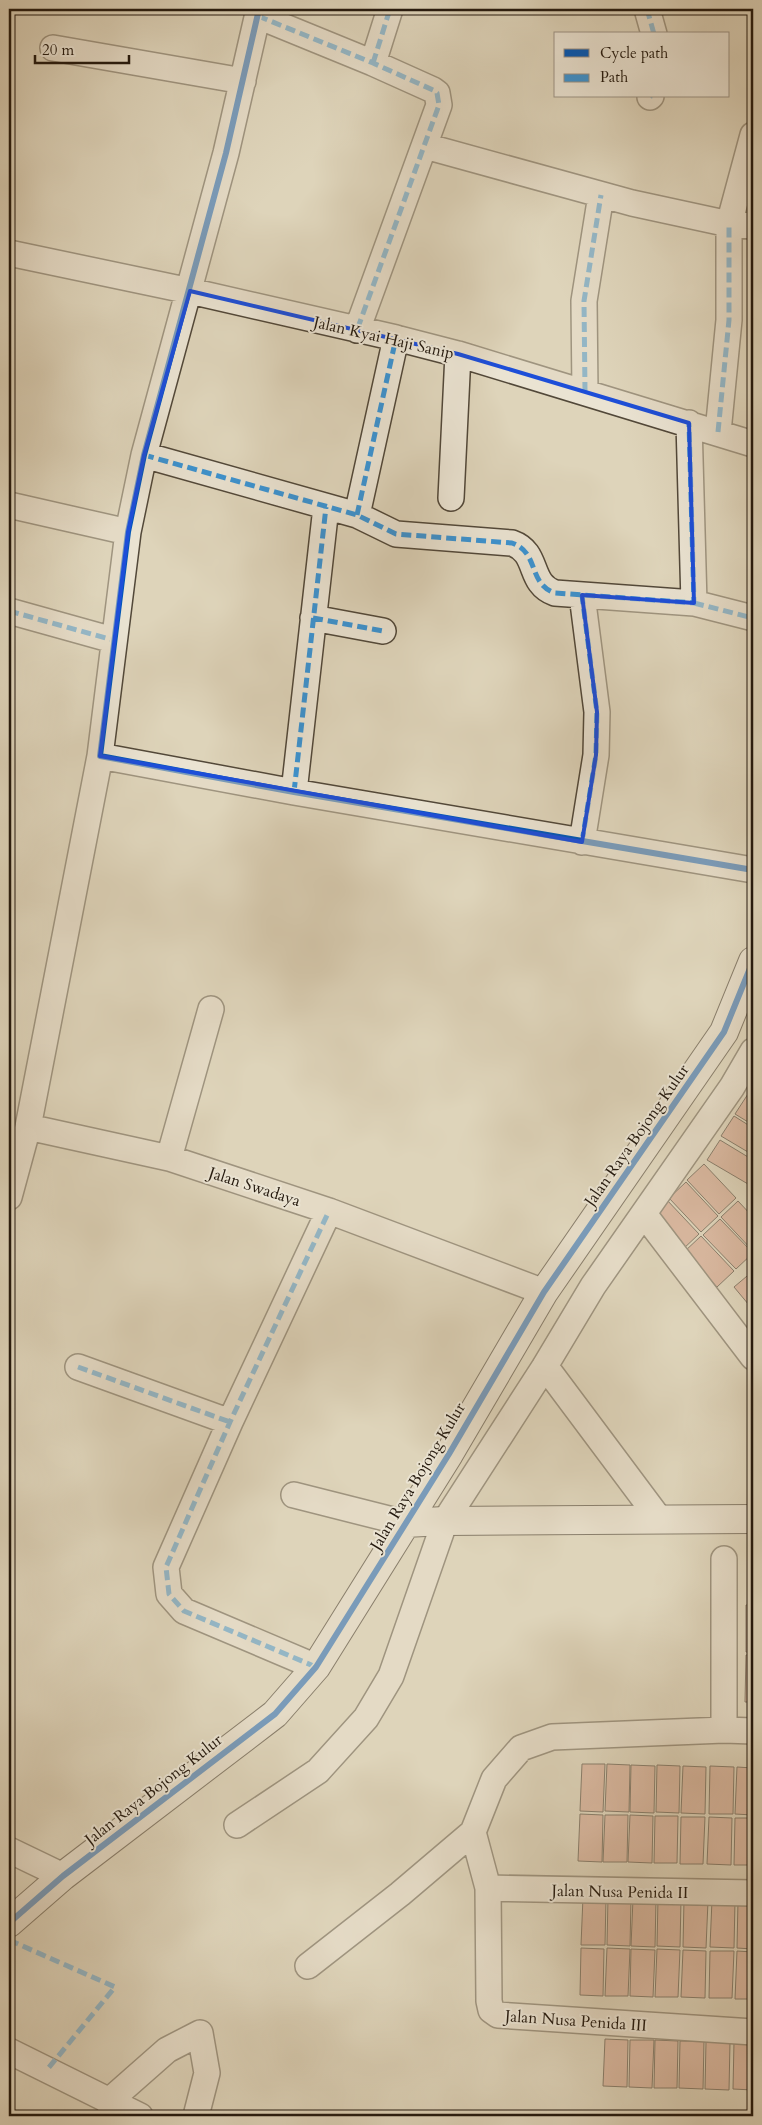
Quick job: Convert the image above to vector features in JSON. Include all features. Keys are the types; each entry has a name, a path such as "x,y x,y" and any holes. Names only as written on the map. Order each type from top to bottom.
{"street":[{"path":"373,63 390,9"},
{"path":"647,9 653,32"},
{"path":"9,1197 28,1127 100,756 128,532 144,455 190,291 243,81 258,12 437,93 439,105 357,330"},
{"path":"53,48 243,81"},
{"path":"718,432 729,320 728,224 753,135"},
{"path":"425,146 601,194 728,224 753,226"},
{"path":"585,392 584,302 601,194"},
{"name":"Jalan Kyai Haji Sanip","path":"9,253 190,291 396,338 458,354 753,444"},
{"path":"357,515 396,338"},
{"path":"451,498 458,354"},
{"path":"689,423 694,603"},
{"path":"144,455 357,515 396,534 512,543 522,546 529,555 539,583 545,589 555,593 694,603 753,618"},
{"path":"9,505 128,532"},
{"path":"294,792 326,507"},
{"path":"582,596 597,712 596,755 582,842"},
{"path":"9,611 113,640"},
{"path":"313,618 383,631"},
{"path":"100,756 294,792 753,870"},
{"name":"Jalan Raya Bojong Kulur","path":"9,1923 63,1876 275,1714 316,1666 405,1523 544,1292 724,1032 753,960"},
{"path":"169,1158 211,1009"},
{"path":"237,1825 318,1772 366,1718 391,1676 445,1521 545,1366 592,1286 732,1087 753,1051"},
{"name":"Jalan Swadaya","path":"28,1127 169,1158 329,1211 544,1292"},
{"path":"316,1666 184,1611 169,1594 166,1567 230,1422 329,1211"},
{"path":"644,1214 753,1358"},
{"path":"545,1366 660,1520"},
{"path":"78,1367 230,1422"},
{"path":"294,1494 405,1523 445,1521 753,1519"},
{"path":"724,1559 724,1730"},
{"path":"308,1966 400,1894 473,1832 494,1779 521,1748 552,1737 724,1730 753,1731"},
{"name":"Jalan Nusa Penida III","path":"473,1832 488,1888 489,2001 491,2010 498,2015 753,2032"},
{"path":"9,1850 63,1876"},
{"name":"Jalan Nusa Penida II","path":"488,1888 753,1893"},
{"path":"108,2102 167,2050 200,2033 207,2073 196,2116"},
{"path":"9,2051 108,2102 140,2116"}],"highlighted area":[{"path":"190,291 458,354 689,423 694,603 582,595 597,712 596,755 582,842 100,756 128,532 144,455"}],"building":[{"path":"748,1094 753,1098 753,1125 735,1114"},
{"path":"734,1116 753,1128 753,1155 721,1136"},
{"path":"720,1140 753,1160 753,1175 748,1184 707,1160"},
{"path":"704,1164 736,1198 719,1214 687,1180"},
{"path":"686,1182 718,1216 701,1232 669,1198"},
{"path":"666,1199 699,1234 682,1250 649,1215"},
{"path":"738,1201 753,1217 753,1251 721,1217"},
{"path":"720,1219 753,1253 736,1269 703,1235"},
{"path":"701,1236 734,1271 717,1287 684,1252"},
{"path":"753,1271 753,1302 749,1305 734,1287"},
{"path":"746,1605 753,1605 753,1652 746,1652"},
{"path":"746,1655 753,1655 753,1702 745,1702"},
{"path":"582,1764 605,1764 603,1812 580,1811"},
{"path":"607,1764 630,1765 629,1812 605,1811"},
{"path":"631,1765 655,1766 654,1813 630,1812"},
{"path":"657,1765 680,1766 679,1813 656,1812"},
{"path":"683,1766 706,1767 705,1814 681,1813"},
{"path":"710,1766 734,1767 733,1814 709,1814"},
{"path":"737,1767 753,1768 753,1815 735,1814"},
{"path":"580,1814 603,1815 602,1862 578,1861"},
{"path":"605,1815 628,1815 627,1862 603,1862"},
{"path":"630,1815 653,1816 652,1863 628,1862"},
{"path":"655,1816 678,1816 677,1863 654,1863"},
{"path":"681,1817 705,1817 703,1864 680,1864"},
{"path":"709,1817 732,1818 731,1865 707,1864"},
{"path":"735,1818 753,1818 753,1865 734,1865"},
{"path":"583,1897 606,1898 605,1945 581,1945"},
{"path":"608,1898 631,1899 630,1946 607,1945"},
{"path":"633,1899 656,1899 655,1947 631,1946"},
{"path":"658,1899 681,1900 680,1947 657,1946"},
{"path":"684,1900 708,1901 706,1948 683,1947"},
{"path":"712,1900 735,1901 734,1948 710,1947"},
{"path":"738,1901 753,1901 753,1949 737,1948"},
{"path":"581,1948 604,1949 603,1996 580,1995"},
{"path":"607,1948 630,1949 628,1996 605,1996"},
{"path":"631,1949 655,1950 653,1997 630,1996"},
{"path":"657,1949 680,1950 678,1997 655,1997"},
{"path":"683,1950 706,1951 705,1998 681,1997"},
{"path":"710,1951 734,1951 732,1998 709,1998"},
{"path":"737,1951 753,1952 753,1999 735,1999"},
{"path":"605,2039 628,2040 627,2087 603,2086"},
{"path":"630,2040 654,2040 652,2088 629,2087"},
{"path":"655,2040 678,2041 677,2088 654,2088"},
{"path":"680,2041 704,2041 703,2089 679,2088"},
{"path":"706,2042 730,2042 729,2090 705,2089"},
{"path":"734,2042 753,2043 753,2090 733,2089"}],"marked path":[{"path":"373,63 390,9"},
{"path":"647,9 653,32"},
{"path":"258,16 373,63 437,93 439,105 357,330"},
{"path":"585,392 584,301 601,195"},
{"path":"718,432 729,320 729,224"},
{"path":"357,515 396,338"},
{"path":"144,455 357,515 396,534 512,543 527,554 540,582 555,593 694,603 689,423"},
{"path":"294,792 326,507"},
{"path":"582,595 597,712 596,755 582,842"},
{"path":"694,603 753,618"},
{"path":"9,611 113,640"},
{"path":"313,618 383,631"},
{"path":"316,1667 184,1611 169,1594 166,1567 230,1422 329,1211"},
{"path":"78,1367 230,1422"},
{"path":"9,1940 115,1987 46,2071"}],"cycle path":[{"path":"259,9 226,153 144,455 128,532 100,756 294,792 753,870"},
{"path":"9,1923 63,1876 275,1714 316,1667 449,1454 544,1292 724,1032 753,961"}]}
